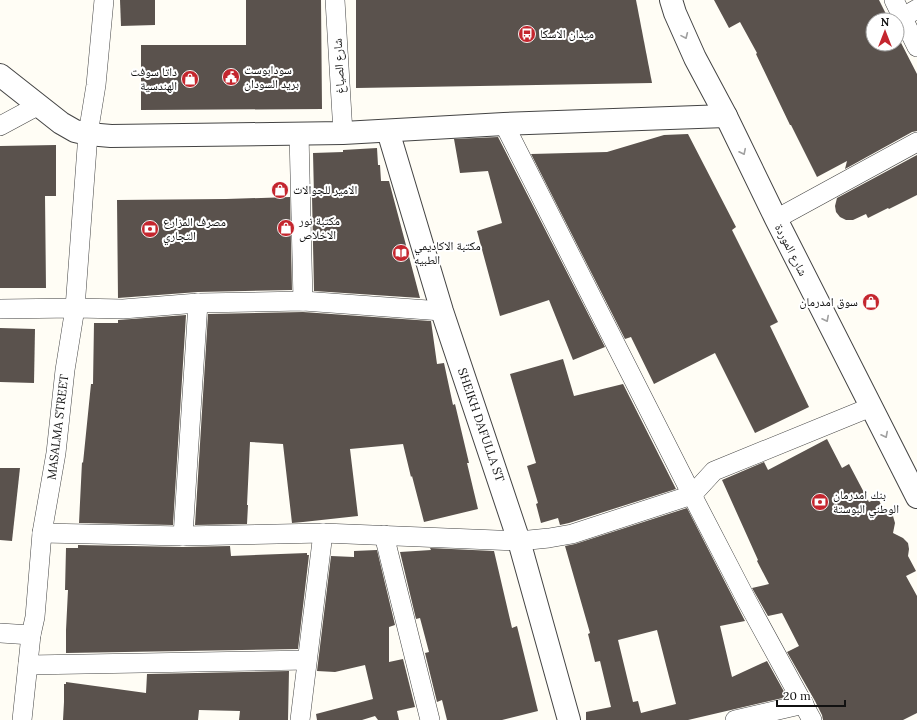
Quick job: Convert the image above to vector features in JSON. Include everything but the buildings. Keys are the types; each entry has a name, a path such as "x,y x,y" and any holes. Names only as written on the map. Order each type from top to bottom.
{"street":[{"name":"MASALMA STREET","path":"22,720 31,635 35,617 42,534 56,453 65,370 75,308 88,134 96,85 104,0"},
{"name":"شارع الصياغ","path":"335,0 343,133"},
{"name":"شارع الموردة","path":"671,0 675,13 695,58 726,116 776,219 917,497"},
{"path":"894,0 910,13 917,47"},
{"path":"0,75 61,123 75,131 111,136 343,133 504,124 726,116"},
{"path":"0,126 39,105"},
{"path":"504,124 692,495 747,601 808,712 735,720"},
{"name":"SHEIKH DAFULLA ST","path":"388,131 442,311 519,541 569,720"},
{"path":"299,133 303,301"},
{"path":"776,219 917,142"},
{"path":"0,309 122,309 198,303 303,301 442,311"},
{"path":"183,536 198,303"},
{"path":"42,534 183,536 323,533 519,541 549,538 572,534 692,495 714,471 871,407"},
{"path":"300,720 323,533"},
{"path":"384,535 430,720"},
{"path":"0,633 31,635"},
{"path":"28,665 307,660"}],"place":[{"name":"ميدان الاسكا","path":"527,34"},
{"name":"سودابوست بريد السودان","path":"231,77"},
{"name":"داتا سوفت الهندسية","path":"190,79"},
{"name":"الامير للجوالات","path":"280,190"},
{"name":"مكتبة نور الاخلاص","path":"286,228"},
{"name":"مصرف المزارع التجاري","path":"150,229"},
{"name":"مكتبة الاكاديمي الطبيه","path":"401,253"},
{"name":"سوق امدرمان","path":"871,302"},
{"name":"بنك امدرمان الوطني البوستة","path":"820,502"}]}
